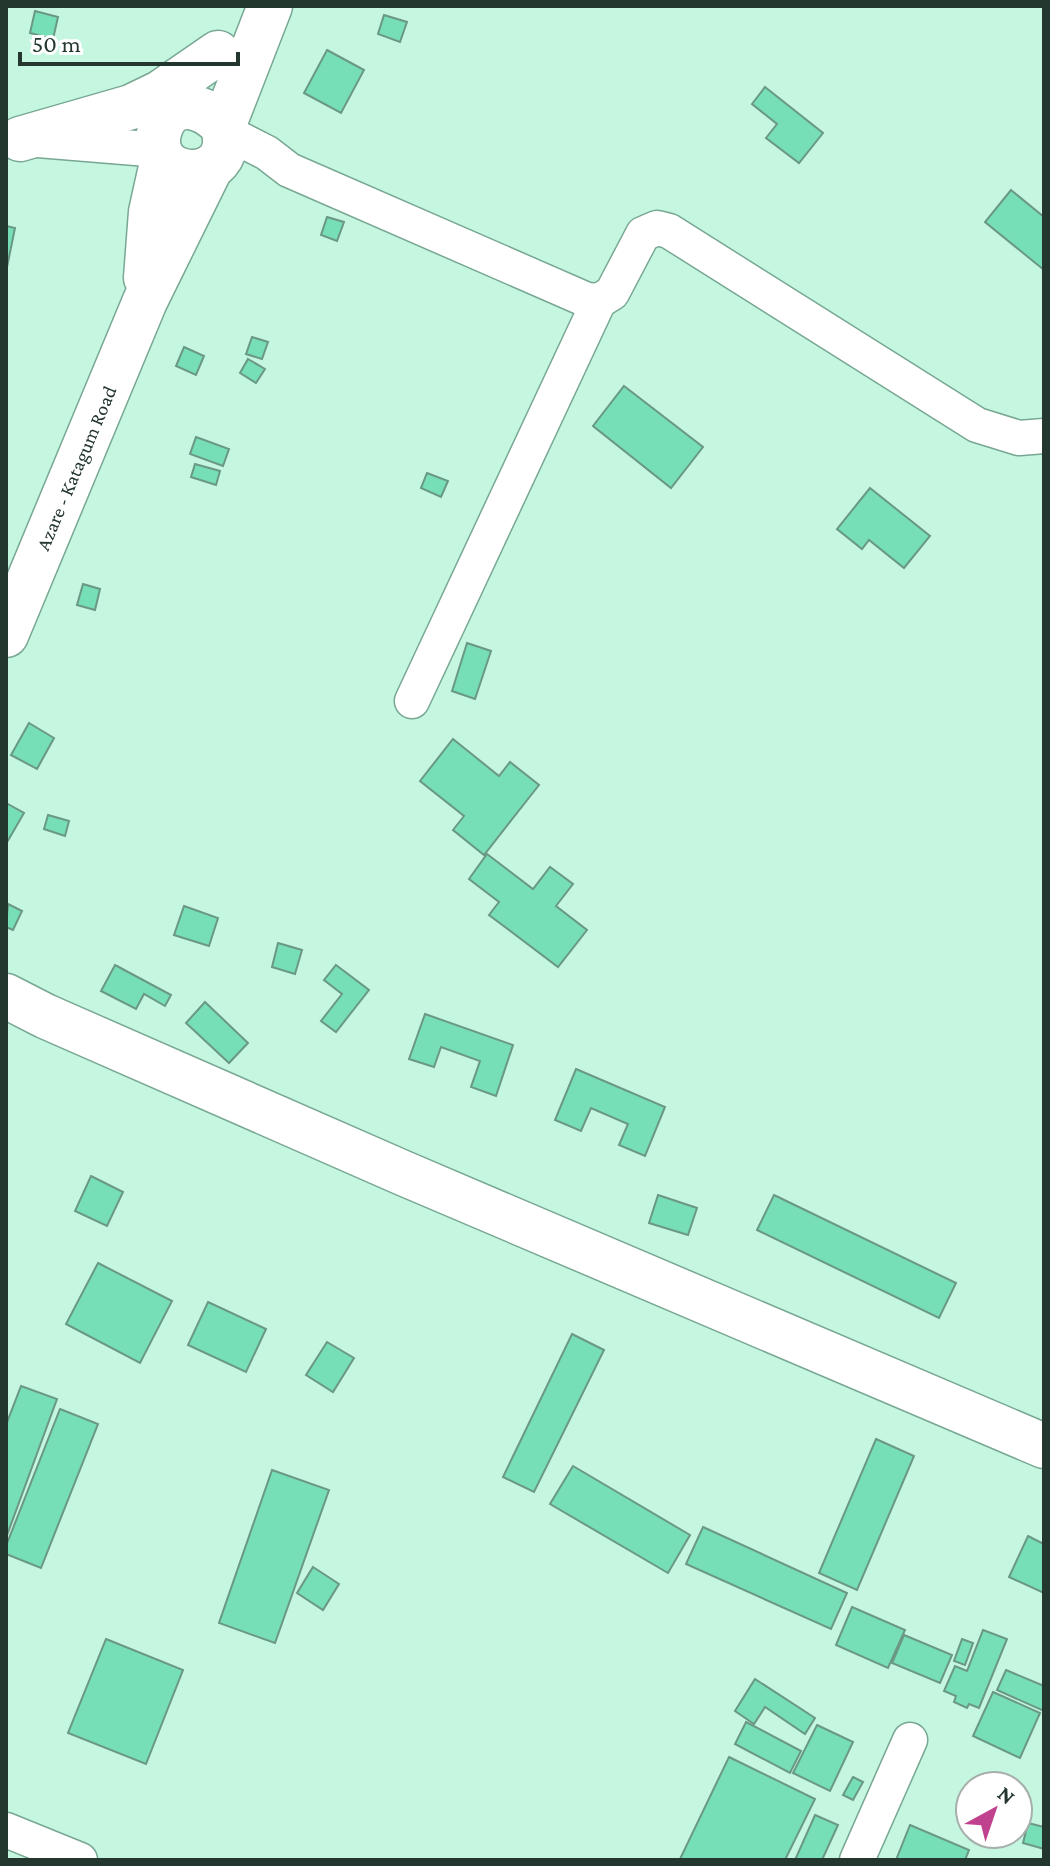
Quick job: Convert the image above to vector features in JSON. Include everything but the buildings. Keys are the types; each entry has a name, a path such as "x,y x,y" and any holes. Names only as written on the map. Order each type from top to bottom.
{"main road":[{"name":"Azare - Katagum Road","path":"145,301 151,212 162,154 158,137 162,124 171,113 183,107 218,53 257,6"},
{"name":"Azare - Katagum Road","path":"6,635 145,301 218,147 270,6"},
{"path":"13,138 131,107 160,93 218,53"},
{"path":"162,154 172,167 185,173 199,173 218,147 213,114 199,107 183,107"},
{"path":"6,996 403,1173 1044,1446"}],"street":[{"path":"13,138 162,154"},
{"path":"218,147 260,171 289,170 587,300 599,301"},
{"path":"412,701 599,301 612,293 643,234 657,228 669,231 977,425 1019,438 1044,436"},
{"path":"857,1860 910,1740"},
{"path":"6,1830 80,1860"}]}
